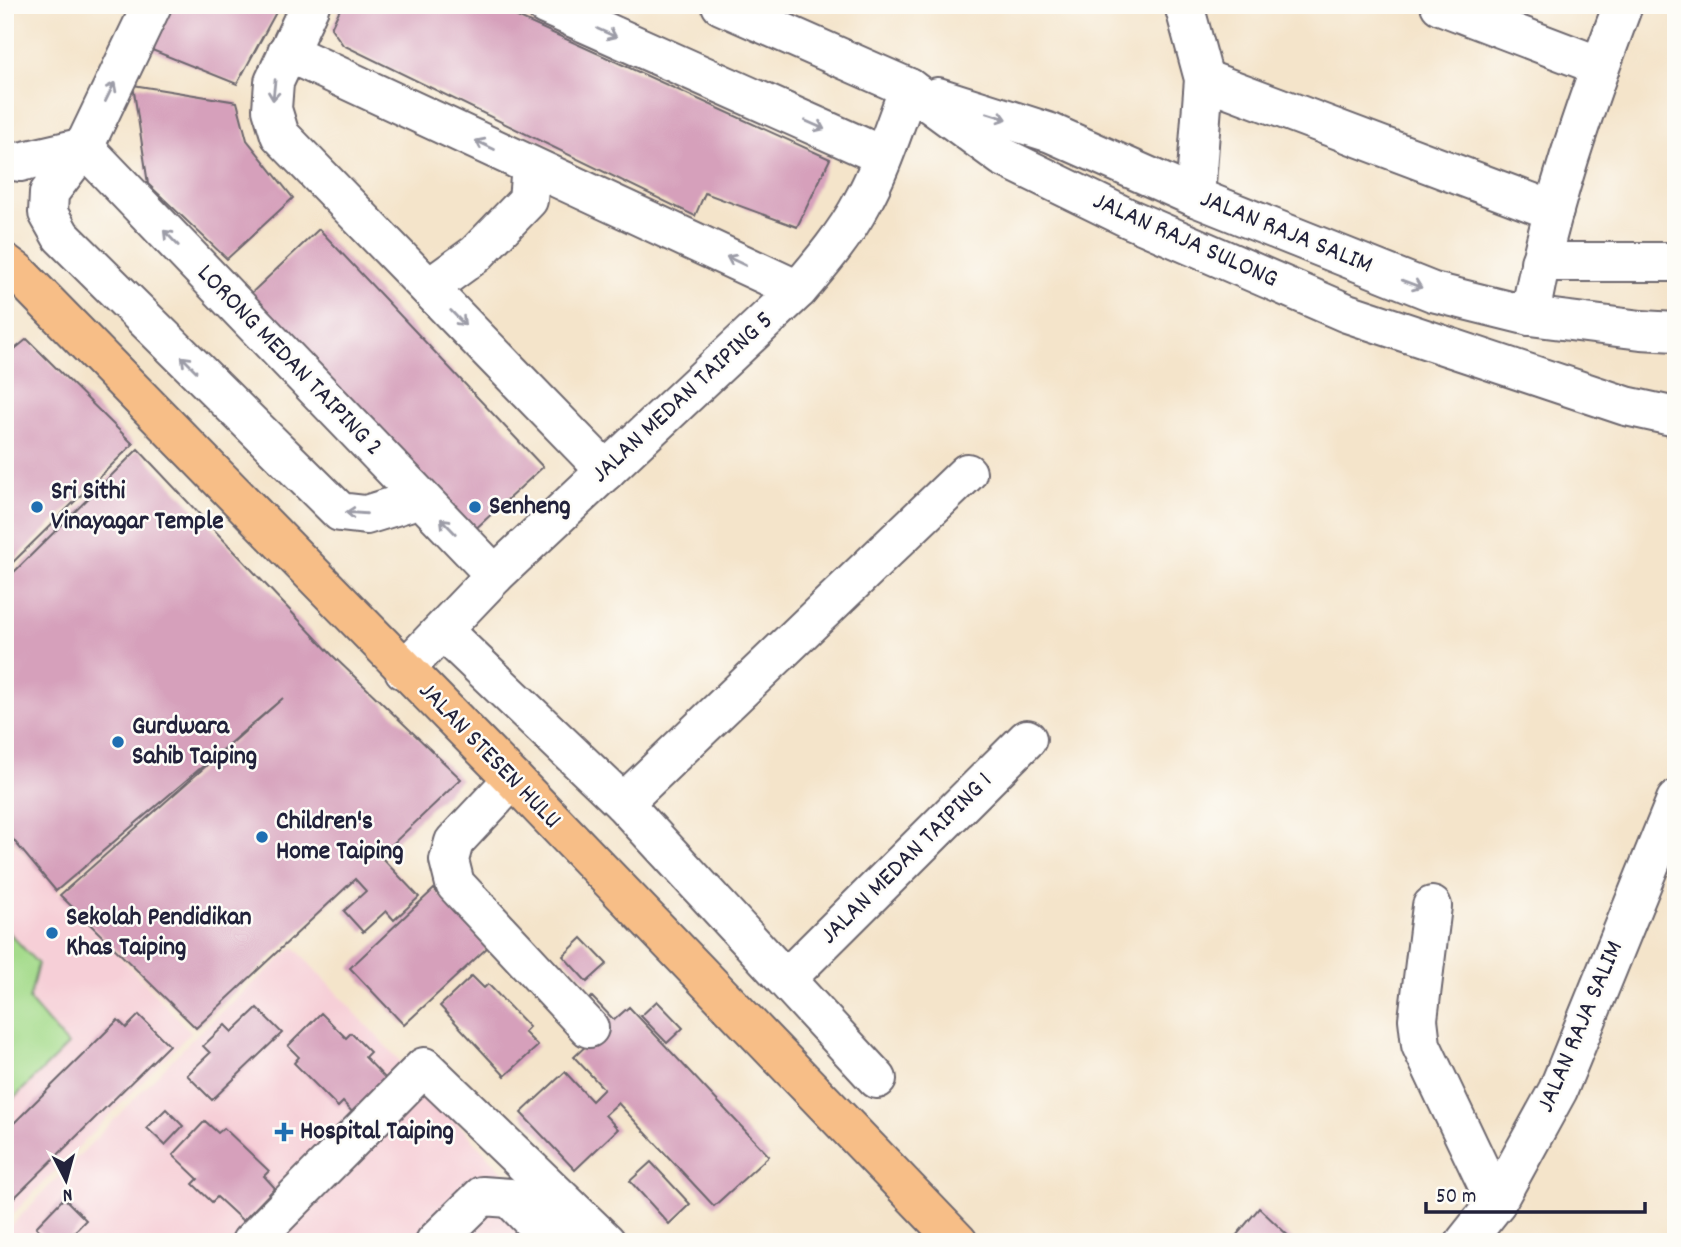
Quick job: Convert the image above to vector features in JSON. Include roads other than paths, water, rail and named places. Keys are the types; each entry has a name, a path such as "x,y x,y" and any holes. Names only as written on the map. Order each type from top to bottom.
{"main road":[{"name":"JALAN STESEN HULU","path":"9,262 513,779 958,1242"}],"street":[{"path":"152,5 84,147 48,193 48,213 61,236 340,512 366,515 421,498"},
{"path":"310,5 274,82 272,109 280,135 606,471"},
{"path":"545,5 884,156"},
{"name":"JALAN RAJA SULONG","path":"721,5 909,88 1003,157 1128,218 1347,313 1626,406 1676,416"},
{"path":"1184,5 1203,79 1195,197"},
{"path":"1440,5 1600,66"},
{"path":"1530,316 1540,261 1554,211 1600,66 1623,5"},
{"path":"287,52 798,289"},
{"path":"1203,79 1554,211"},
{"name":"JALAN MEDAN TAIPING 5","path":"404,670 495,575 798,289 834,247 862,202 884,156 909,88"},
{"name":"JALAN RAJA SALIM","path":"909,88 1051,133 1195,197 1433,292 1530,316 1676,332"},
{"path":"5,160 20,162 84,147"},
{"name":"LORONG MEDAN TAIPING 2","path":"84,147 495,575"},
{"path":"429,288 476,254 528,200 531,166"},
{"path":"1540,261 1676,262"},
{"path":"623,803 967,473"},
{"path":"443,631 623,803 787,978 877,1079"},
{"name":"JALAN MEDAN TAIPING 1","path":"787,978 1027,739"},
{"path":"513,779 454,842 449,860 455,884 589,1028"},
{"name":"JALAN RAJA SALIM","path":"1465,1242 1496,1203 1558,1090 1676,800"},
{"path":"1432,906 1418,1034 1496,1203"},
{"path":"251,1242 424,1067 606,1242"},
{"path":"435,1242 482,1196 510,1198 553,1242"}],"place":[{"name":"Sri Sithi Vinayagar Temple","path":"37,507"},
{"name":"Senheng","path":"475,507"},
{"name":"Gurdwara Sahib Taiping","path":"118,742"},
{"name":"Children's Home Taiping","path":"262,837"},
{"name":"Sekolah Pendidikan Khas Taiping","path":"52,933"},
{"name":"Hospital Taiping","path":"284,1132"}]}
